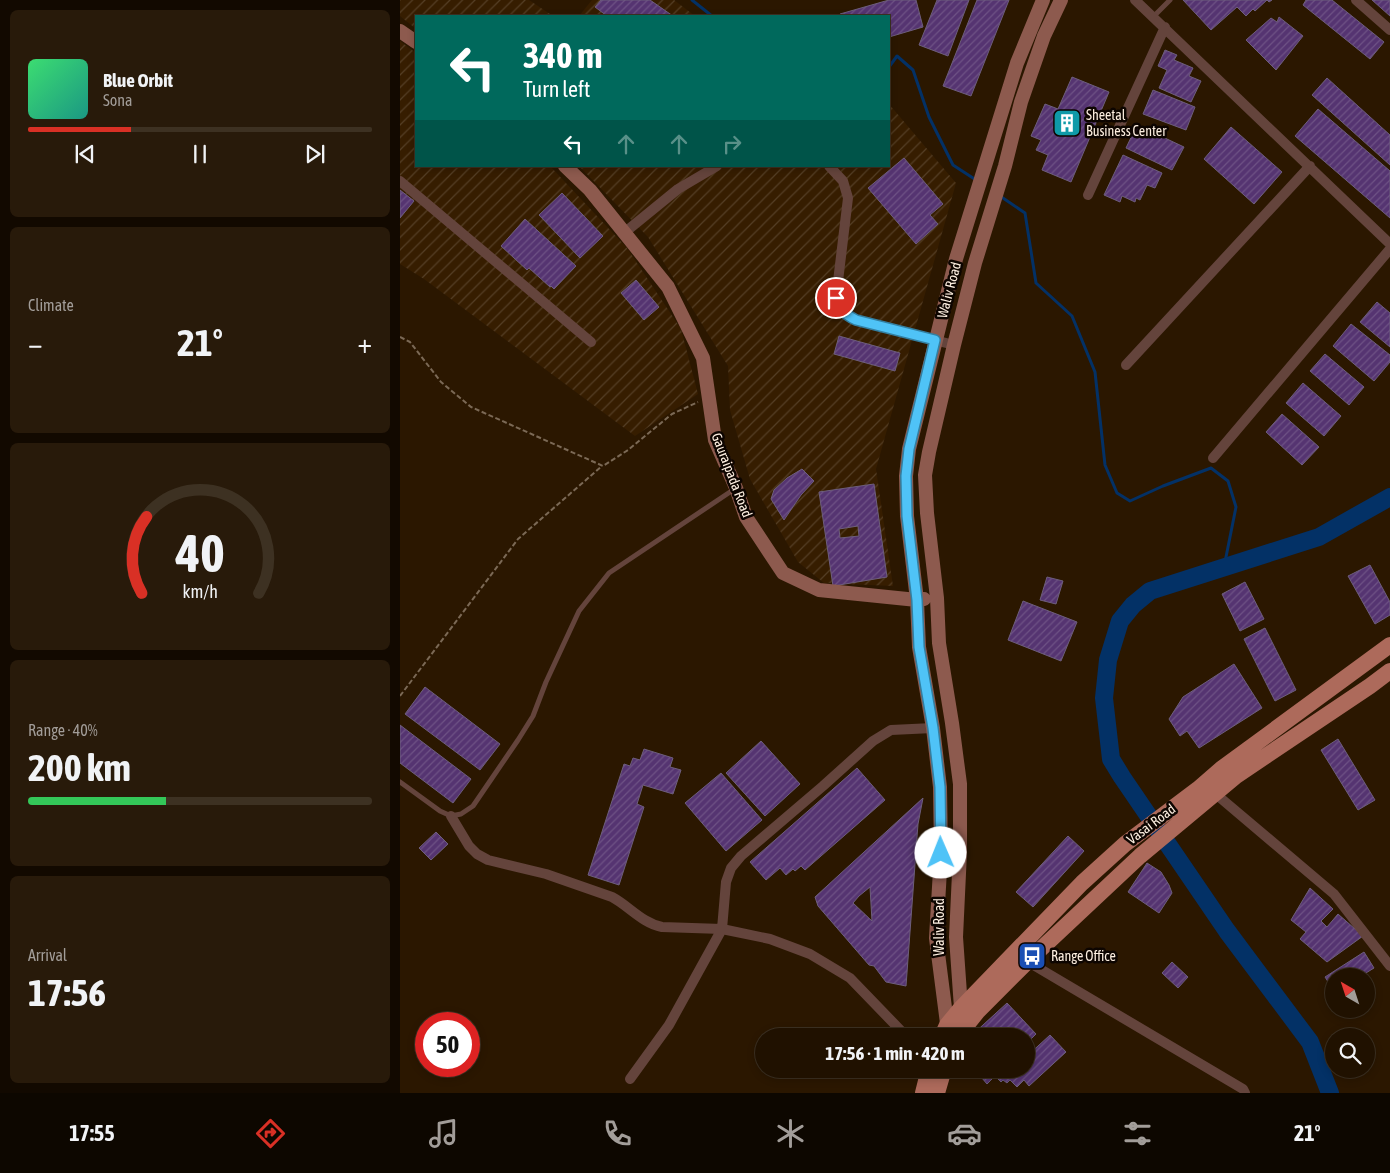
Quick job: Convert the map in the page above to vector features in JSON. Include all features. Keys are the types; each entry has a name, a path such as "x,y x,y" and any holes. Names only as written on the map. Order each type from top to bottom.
{"main road":[{"name":"Waliv Road","path":"951,1028 936,938 941,853 940,787 933,728 919,647 917,600 907,516 906,476 909,449 956,259 1017,63 1042,0"},
{"name":"Waliv Road","path":"961,1008 956,937 960,852 960,784 939,643 937,598 927,513 926,475 929,452 954,345 1021,102 1044,36 1061,0"},
{"path":"400,30 415,41"},
{"name":"Gauraipada Road","path":"566,167 590,190 668,287 703,358 715,440 736,488 746,517 782,573 820,590 917,600 937,598"},
{"name":"Vasai Road","path":"957,1028 978,1011 1140,856 1205,792 1221,769 1390,645"},
{"name":"Vasai Road","path":"954,1028 961,1008 1082,883 1125,844 1205,792 1252,765 1390,671"},
{"path":"923,1093 927,1078"},
{"path":"937,1093 941,1078"}],"street":[{"path":"1135,0 1390,244"},
{"path":"1356,0 1390,30"},
{"path":"1088,195 1165,28"},
{"path":"1126,365 1310,166"},
{"path":"624,232 678,189 715,167"},
{"path":"831,167 843,181 848,198 836,298 840,307 846,315 856,320 954,345"},
{"path":"400,181 591,342"},
{"path":"1213,458 1390,249"},
{"path":"630,1079 669,1025 722,929 726,882 731,868 741,856 872,741 892,730 933,728"},
{"path":"1205,792 1334,894 1390,966"},
{"path":"451,816 470,846 477,854 488,860 546,874 612,897 653,925 722,929 770,939 810,954 850,978 898,1028"},
{"path":"1013,953 1242,1089 1245,1093"}],"lane":[{"path":"1153,17 1170,0"},
{"path":"400,782 440,811 451,816 461,814 472,806 533,716 546,682 579,611 609,573 736,488"}],"path":[{"path":"400,337 410,342 441,382 471,407 603,466"},
{"path":"400,696 518,540 603,466 628,450 672,414 709,396"}],"shaded area":[{"path":"400,0 529,0 552,15 415,15 415,28 400,16"},
{"path":"592,0 674,0 694,15 580,15"},
{"path":"400,41 415,52 415,167 551,167 627,248 681,329 698,394 635,436 424,279 400,264"},
{"path":"890,105 956,183 876,469 893,586 824,583 798,562 750,479 730,410 728,366 648,237 580,167 890,167"}],"building":[{"path":"601,0 650,0 672,15 606,15 595,7"},
{"path":"889,0 916,0 923,27 890,37 890,15 840,14"},
{"path":"937,0 969,0 948,56 919,45"},
{"path":"977,0 1009,0 971,96 943,86"},
{"path":"1183,0 1267,0 1246,16 1237,7 1211,30"},
{"path":"1306,0 1332,0 1384,42 1370,59 1303,5"},
{"path":"1372,0 1390,0 1390,16"},
{"path":"1279,17 1303,36 1276,70 1246,40 1271,18 1277,22"},
{"path":"1165,50 1177,55 1174,60 1193,68 1189,76 1201,81 1191,102 1159,88 1167,70 1158,66"},
{"name":"Sheetal Business Center","path":"1072,77 1109,92 1071,182 1042,170 1048,155 1036,150 1041,140 1031,136 1045,104 1058,109"},
{"path":"1327,78 1390,135 1390,165 1312,95"},
{"path":"1153,90 1195,107 1186,130 1143,114"},
{"path":"1318,109 1390,171 1390,218 1295,136"},
{"path":"1137,125 1184,147 1172,170 1126,148"},
{"path":"1231,127 1282,172 1254,204 1204,159"},
{"path":"1123,155 1162,173 1155,188 1147,185 1140,200 1136,198 1135,202 1122,196 1120,202 1104,195"},
{"path":"904,158 943,204 930,215 938,224 916,244 868,188"},
{"path":"400,190 414,201 400,218"},
{"path":"562,193 603,236 580,258 539,215"},
{"path":"525,219 576,266 554,289 529,268 527,270 501,246"},
{"path":"636,280 659,307 644,320 621,293"},
{"path":"1377,302 1390,313 1390,347 1360,322"},
{"path":"1351,324 1390,355 1390,362 1374,381 1333,346"},
{"path":"839,336 900,353 895,371 834,354"},
{"path":"1325,354 1364,387 1349,405 1310,371"},
{"path":"1303,383 1341,416 1324,436 1286,403"},
{"path":"1282,414 1319,447 1302,465 1266,432"},
{"path":"802,469 814,481 801,495 784,520 771,499 774,490 787,478"},
{"path":"874,484 887,577 833,586 819,492","holes":["858,526 859,536 840,538 839,529"]},
{"path":"1370,565 1390,602 1390,615 1375,624 1348,576"},
{"path":"1047,577 1063,581 1056,604 1040,600"},
{"path":"1245,582 1264,619 1240,631 1222,594"},
{"path":"1023,601 1077,622 1061,661 1008,640"},
{"path":"1265,628 1296,690 1275,701 1244,639"},
{"path":"1234,664 1262,708 1199,748 1187,731 1180,736 1169,719 1183,697"},
{"path":"425,687 500,744 480,770 405,714"},
{"path":"400,725 471,779 453,803 400,763"},
{"path":"1338,739 1375,800 1358,810 1321,750"},
{"path":"761,741 800,784 765,816 726,773"},
{"path":"644,749 673,758 670,767 681,770 673,794 643,785 637,804 644,807 619,885 588,875 624,764 630,766 633,758 640,760"},
{"path":"857,768 885,800 805,870 801,866 795,871 793,869 786,875 780,868 766,880 750,862"},
{"path":"721,773 762,820 726,851 685,803"},
{"path":"923,798 918,824 906,986 886,982 874,966 869,965 818,906 815,897","holes":["870,887 872,921 853,903"]},
{"path":"436,832 448,844 431,860 419,848"},
{"path":"1068,836 1084,851 1033,907 1016,892"},
{"path":"1147,863 1161,872 1172,893 1159,913 1128,892"},
{"path":"1310,888 1333,909 1321,921 1327,927 1338,914 1363,936 1327,962 1300,939 1306,932 1291,920"},
{"path":"1364,952 1374,968 1339,968"},
{"path":"1172,962 1188,977 1178,988 1162,973"},
{"path":"1007,1003 1030,1028 980,1028"},
{"path":"1050,1035 1066,1052 1029,1086 1024,1080 1017,1087 1010,1080 1007,1083 1003,1080 1001,1082 997,1078 1035,1078 1035,1049"},
{"path":"982,1078 993,1078 987,1084"}],"waterway":[{"path":"692,0 711,15"},
{"path":"890,66 897,56 913,70 929,117 953,165 976,180"},
{"path":"1000,196 1025,213 1036,283 1072,316 1095,372 1105,465 1117,493 1130,501 1211,468 1228,481 1236,507 1224,567"},
{"path":"1330,1093 1310,1042 1227,931 1111,759 1104,698 1108,660 1120,621 1133,605 1150,591 1319,537 1390,497"}],"place":[{"name":"Sheetal Business Center","path":"1067,123"},
{"name":"Range Office","path":"1032,956"}],"route":[{"path":"836,298 846,315 856,320 935,340 909,449 906,476 907,516 917,600 919,647 933,728 940,787 941,853"}]}
